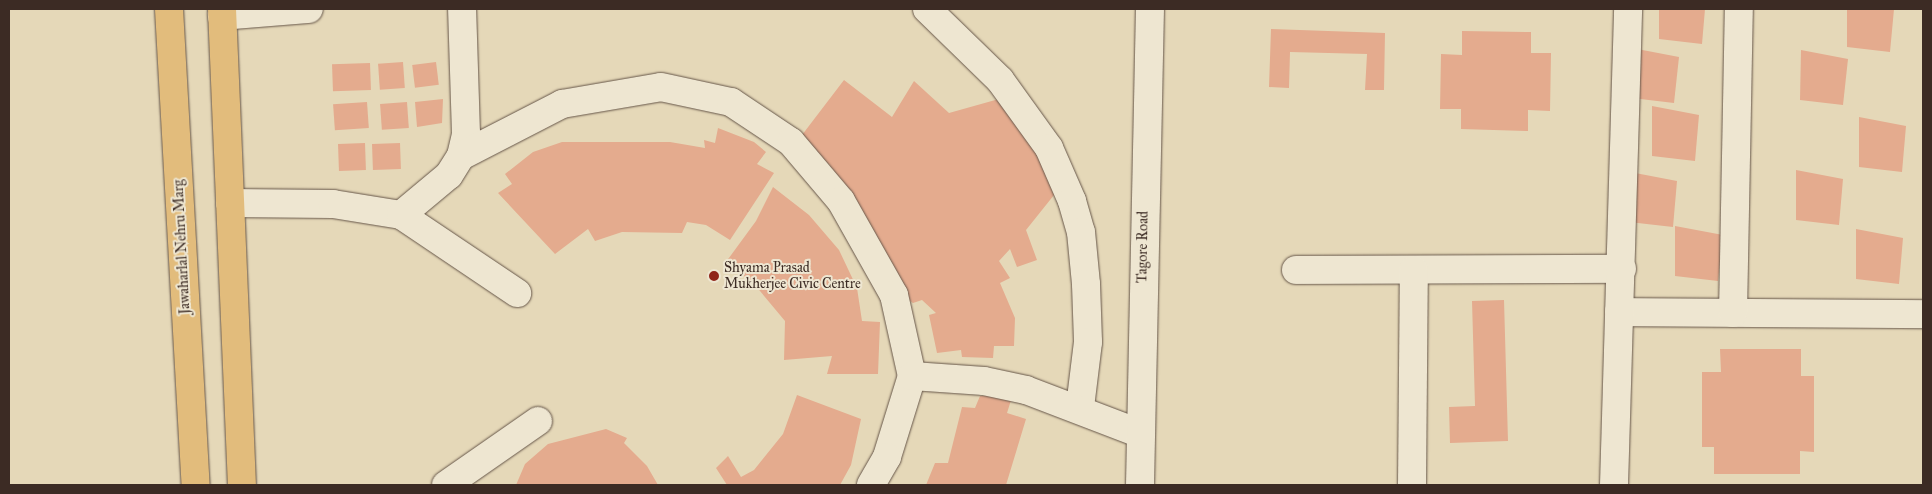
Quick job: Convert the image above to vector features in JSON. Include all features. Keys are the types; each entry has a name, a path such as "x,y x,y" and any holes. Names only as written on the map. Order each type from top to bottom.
{"main road":[{"name":"Jawaharlal Nehru Marg","path":"169,9 196,485"},
{"path":"222,12 245,484"}],"street":[{"path":"222,12 309,9"},
{"path":"401,215 449,175 461,156 466,134 462,9"},
{"path":"927,9 1000,80 1049,148 1072,201 1081,232 1087,294 1088,342 1080,407"},
{"name":"Tagore Road","path":"1140,485 1150,9"},
{"path":"1614,485 1622,269 1628,9"},
{"path":"1733,313 1739,9"},
{"path":"461,156 562,104 661,87 731,102 791,142 841,201 894,295 912,376 887,457 871,485"},
{"path":"230,203 333,204 401,215 517,293"},
{"path":"1296,270 1622,269"},
{"path":"1412,485 1414,270"},
{"path":"1619,312 1923,314"},
{"path":"912,376 984,381 1080,407 1141,434"},
{"path":"446,485 538,421"}],"building":[{"path":"1659,9 1705,9 1702,44 1659,39"},
{"path":"1847,9 1894,9 1890,52 1847,47"},
{"path":"1271,29 1385,33 1384,90 1365,90 1367,54 1290,52 1289,88 1269,87"},
{"path":"1462,31 1531,32 1531,53 1551,53 1550,111 1528,110 1528,131 1461,129 1461,109 1440,109 1441,54 1462,55"},
{"path":"1632,48 1679,57 1674,103 1632,98"},
{"path":"1801,50 1848,59 1843,105 1800,100"},
{"path":"403,62 405,88 380,90 378,64"},
{"path":"436,62 439,85 415,88 412,65"},
{"path":"370,63 371,90 333,91 332,64"},
{"path":"844,80 892,117 914,81 949,113 1006,97 1062,185 1026,230 1037,260 1017,267 1010,249 999,261 1010,278 1000,283 1015,318 1014,346 994,346 993,358 962,357 961,350 937,353 929,315 936,313 922,300 913,303 902,296 826,174 830,165 815,155 802,135"},
{"path":"443,99 442,123 417,127 415,102"},
{"path":"367,102 369,128 335,130 333,104"},
{"path":"407,102 409,128 382,130 380,104"},
{"path":"1652,106 1699,115 1695,161 1652,156"},
{"path":"1859,117 1906,126 1902,172 1859,167"},
{"path":"718,128 754,142 766,152 757,164 774,173 730,240 706,225 687,222 682,233 622,232 595,241 588,229 555,254 498,193 512,184 505,174 533,152 562,142 670,142 705,148 704,140 715,143"},
{"path":"365,143 366,170 339,171 338,144"},
{"path":"400,143 401,169 373,170 372,144"},
{"path":"1796,170 1843,179 1839,225 1796,220"},
{"path":"1630,172 1677,181 1673,227 1629,222"},
{"path":"773,187 809,215 839,250 857,288 862,321 880,322 878,374 827,374 832,356 784,360 785,321 755,285 726,262 756,221"},
{"path":"1675,226 1723,235 1718,281 1675,276"},
{"path":"1856,229 1903,238 1899,284 1856,279"},
{"path":"1504,300 1508,441 1450,443 1449,407 1475,406 1472,301"},
{"path":"1720,349 1801,349 1801,376 1814,376 1814,452 1800,451 1800,474 1714,474 1714,447 1702,447 1702,372 1721,372"},
{"path":"797,395 861,419 851,465 840,485 727,485 716,468 728,456 741,477 754,470 783,434"},
{"path":"1007,395 1012,397 1007,413 1026,419 1006,485 926,485 935,463 948,463 962,407 975,408 980,396"},
{"path":"606,429 627,438 624,443 647,466 658,485 516,485 525,464 548,444"}],"place":[{"name":"Shyama Prasad Mukherjee Civic Centre","path":"714,276"}]}
